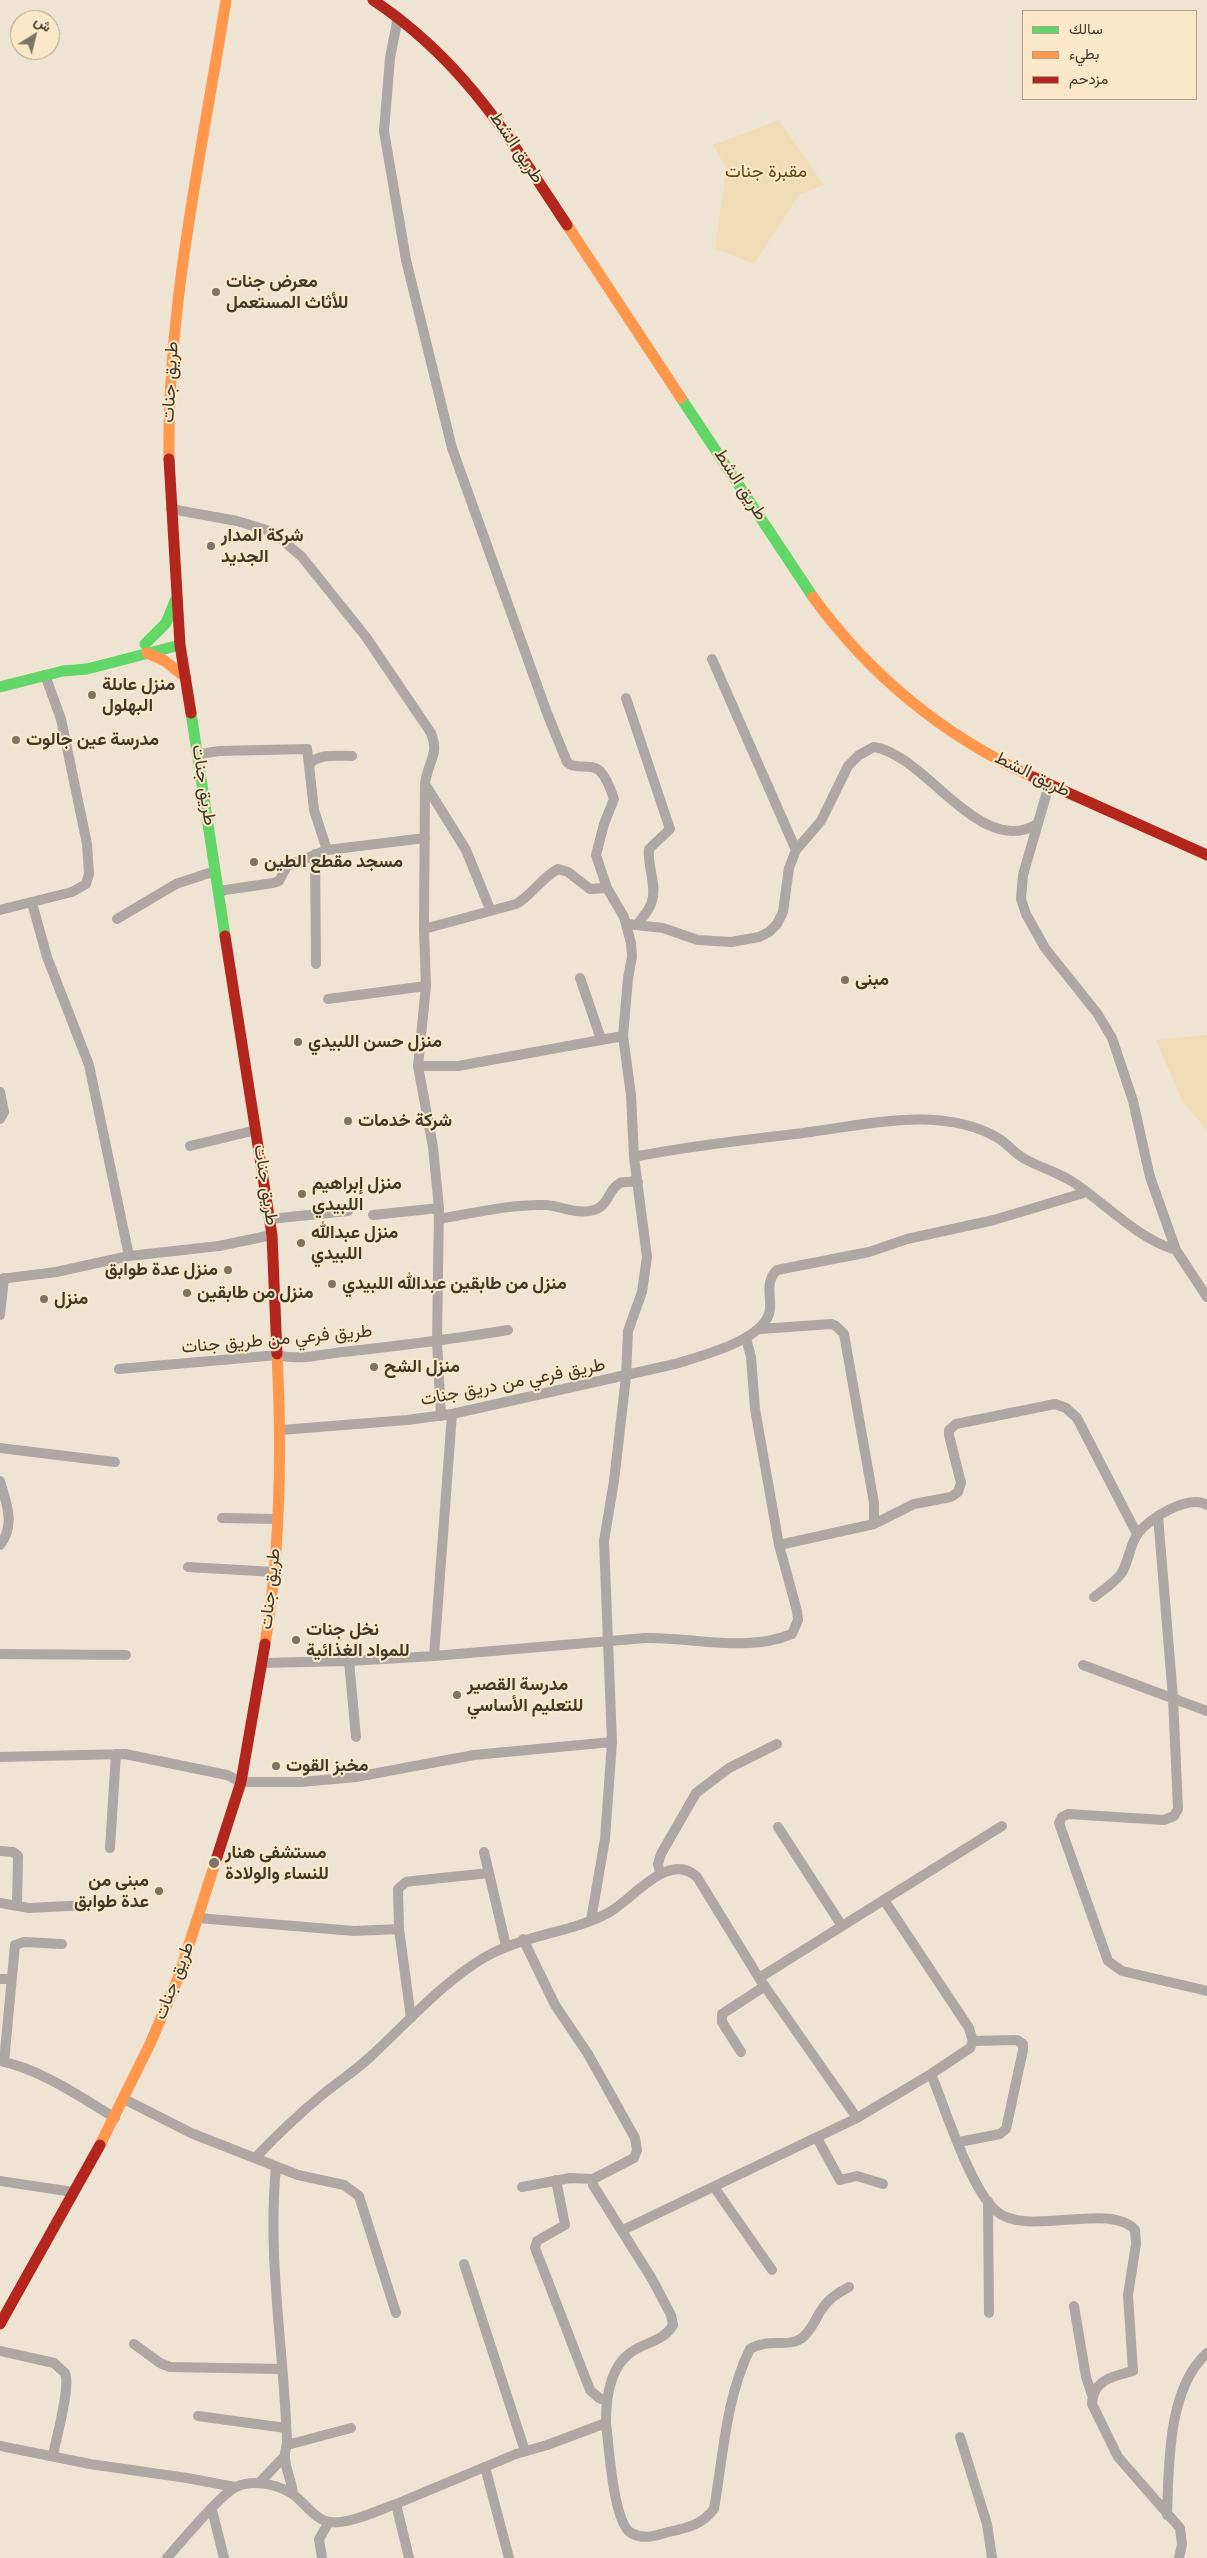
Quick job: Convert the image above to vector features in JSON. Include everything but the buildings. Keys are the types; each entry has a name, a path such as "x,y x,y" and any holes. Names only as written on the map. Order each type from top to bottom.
{"street":[{"name":"طريق جنات","path":"0,2324 124,2099 179,1976 241,1782 262,1662 274,1572 281,1430 272,1235 180,640 171,508 168,407 171,349 226,0"},
{"name":"طريق الشط","path":"373,0 398,17 445,55 472,84 498,120 670,383 718,451 807,590 842,637 886,682 950,733 1049,785 1207,855"},
{"path":"398,17 390,58 384,131 408,270 452,448 547,713 569,764 596,768 601,771 614,800 604,824 596,856 607,888 632,924 632,957 628,978 623,1036 631,1095 634,1157 647,1258 642,1292 628,1331 626,1377 614,1481 604,1542 612,1742 605,1839 591,1920"},
{"path":"171,508 237,521 273,532 302,557 366,637 435,743 435,756 426,776 424,929 426,986 418,1066 433,1147 440,1219 438,1342 441,1416"},
{"path":"146,648 166,623 176,597"},
{"path":"0,687 63,671 87,669 146,648 180,640"},
{"path":"146,648 186,678"},
{"path":"712,659 796,850"},
{"path":"0,910 72,892 86,884 89,874 87,844 61,719 45,675"},
{"path":"626,698 670,829 649,849 648,864 654,895 651,906 632,924"},
{"path":"632,924 663,928 698,940 730,942 759,938 777,924 783,912 789,868 796,850 821,820 848,766 859,755 874,747 898,755 979,819 998,828 1014,832 1026,831 1037,824"},
{"path":"199,754 219,751 307,749 314,810 327,850"},
{"path":"309,765 312,760 318,757 352,756"},
{"path":"426,784 466,850 490,909"},
{"path":"1049,785 1037,824 1021,890 1026,914 1045,948 1098,1013 1112,1038 1133,1101 1150,1177 1176,1250 1207,1298"},
{"path":"218,891 274,883 279,881 287,866 327,850 425,838"},
{"path":"315,854 316,964"},
{"path":"424,929 490,909 516,904 526,898 542,880 558,869 568,872 590,889 607,888"},
{"path":"117,919 176,884 215,871"},
{"path":"32,903 47,957 88,1065 129,1256"},
{"path":"580,978 601,1039"},
{"path":"328,998 426,986"},
{"path":"418,1066 458,1066 623,1036"},
{"path":"0,1092 4,1112 0,1119"},
{"path":"634,1157 683,1147 919,1120 976,1127 999,1138 1024,1158 1061,1175 1148,1238 1176,1250"},
{"path":"190,1146 256,1130"},
{"path":"440,1219 528,1206 547,1205 583,1212 594,1210 602,1207 615,1187 620,1183 638,1182"},
{"path":"761,1329 770,1313 768,1288 772,1274 776,1270 869,1252 907,1239 994,1220 1087,1192"},
{"path":"373,1215 439,1208"},
{"path":"270,1219 348,1211"},
{"path":"0,1315 2,1278 56,1272 129,1256 219,1246 272,1235"},
{"path":"761,1329 831,1324 844,1334 872,1485 874,1524"},
{"name":"طريق فرعي من دريق جنات","path":"281,1430 452,1414 626,1377 708,1354 746,1338 761,1329"},
{"name":"طريق فرعي من طريق جنات","path":"118,1369 278,1355 287,1358 312,1357 438,1342 508,1330"},
{"path":"262,1662 349,1661 434,1656 608,1640 665,1638 722,1644 773,1642 792,1634 798,1620 797,1610 779,1545 755,1410 754,1370 746,1338"},
{"path":"779,1545 874,1524 914,1504 951,1497 958,1492 961,1483 949,1430 956,1424 1055,1404 1066,1408 1076,1418 1137,1534"},
{"path":"434,1656 452,1414"},
{"path":"0,1448 115,1462"},
{"path":"0,1481 9,1512 6,1536 0,1545"},
{"path":"1094,1597 1120,1576 1137,1534 1158,1516 1187,1502 1198,1501 1207,1506"},
{"path":"1158,1516 1173,1698 1179,1805 1174,1816 1164,1820 1068,1814 1062,1816 1059,1823 1108,1961 1122,1971 1207,1991"},
{"path":"222,1518 276,1519"},
{"path":"188,1567 274,1572"},
{"path":"0,1654 126,1655"},
{"path":"349,1661 356,1737"},
{"path":"1083,1665 1207,1711"},
{"path":"0,1757 116,1754 218,1773 241,1782 301,1782 356,1777 474,1755 612,1742"},
{"path":"660,1873 658,1864 661,1854 696,1793 729,1768 777,1744"},
{"path":"110,1848 116,1754"},
{"path":"741,2052 722,2022 722,2014 762,1982 842,1926 1002,1826"},
{"path":"778,1828 842,1926"},
{"path":"0,1851 13,1852 18,1856 17,1906"},
{"path":"484,1852 506,1946"},
{"path":"256,2157 305,2109 369,2057 455,1979 485,1957 523,1939 591,1920 624,1903 660,1873 669,1869 679,1868 689,1871 697,1877 762,1982 857,2118"},
{"path":"411,2018 399,1929 398,1889 402,1884 413,1881 489,1873"},
{"path":"884,1900 969,2028 973,2041"},
{"path":"0,1903 29,1908 87,1905"},
{"path":"198,1918 354,1931 399,1929"},
{"path":"522,2187 556,2180 593,2179 634,2158 637,2150 635,2138 588,2054 555,2005 523,1939"},
{"path":"62,1944 17,1943 14,1947 2,2061 58,2084 114,2118"},
{"path":"0,1979 11,1979"},
{"path":"959,2142 1000,2134 1006,2129 1023,2050 1023,2044 1017,2040 973,2041"},
{"path":"623,2230 857,2118 965,2053 973,2041"},
{"path":"931,2074 974,2179 996,2211 1017,2219 1048,2222 1108,2218 1128,2222 1136,2230 1136,2244 1128,2295 1133,2371 1103,2381 1092,2395"},
{"path":"124,2099 174,2126 256,2157 276,2167 316,2180 335,2182 352,2189 359,2196 396,2313"},
{"path":"817,2138 840,2180 843,2181 857,2176 883,2184"},
{"path":"276,2167 273,2246 287,2445 284,2457 293,2494"},
{"path":"593,2179 593,2185 623,2230 671,2315 673,2325 663,2337 635,2349 625,2358 609,2385 606,2401 606,2424 619,2516 624,2527 638,2536 648,2538 696,2525 707,2519 714,2510 735,2390 742,2365 750,2348 763,2343 792,2342 801,2339 812,2329 829,2299 849,2287"},
{"path":"556,2180 565,2225 537,2242 535,2248 590,2390 606,2401"},
{"path":"0,2181 73,2192"},
{"path":"714,2187 772,2270"},
{"path":"988,2201 989,2312"},
{"path":"464,2264 524,2452"},
{"path":"1074,2306 1086,2377 1092,2395 1092,2404 1118,2457 1180,2528 1182,2544 1179,2558"},
{"path":"134,2344 160,2363 170,2367 281,2369"},
{"path":"0,2351 54,2363 65,2372 66,2384 63,2409 52,2455"},
{"path":"1168,2514 1170,2444 1175,2418 1183,2392 1207,2353"},
{"path":"198,2416 286,2428"},
{"path":"0,2446 90,2464 234,2487 259,2483 277,2487 293,2494 315,2515 329,2522 343,2521 396,2504 524,2452 606,2424"},
{"path":"287,2445 351,2428"},
{"path":"960,2437 987,2524 992,2558"},
{"path":"259,2483 284,2457"},
{"path":"485,2467 509,2558"},
{"path":"167,2558 234,2487"},
{"path":"396,2504 409,2558"},
{"path":"212,2510 224,2558"},
{"path":"322,2558 319,2539 329,2522"}],"green space":[{"name":"مقبرة جنات","path":"779,120 824,185 799,195 754,264 715,249 726,168 713,145"},
{"path":"1207,1035 1207,1130 1182,1101 1156,1040"}],"traffic: fast":[{"path":"681,398 813,597"},
{"path":"145,644 166,623 175,601"},
{"path":"0,687 63,671 87,669 180,645"},
{"path":"191,713 225,936"}],"traffic: slow":[{"path":"169,459 170,401 180,286 226,0"},
{"path":"567,225 681,398"},
{"path":"813,597 859,653 911,702 969,743 1033,777"},
{"path":"147,653 165,661 186,678"},
{"path":"265,1644 274,1572 279,1499 277,1354"},
{"path":"100,2145 150,2044 179,1976 217,1857"}],"traffic: jam":[{"path":"373,0 433,48 459,75 504,131 567,225"},
{"path":"169,459 180,645 191,713"},
{"path":"1033,777 1207,855"},
{"path":"225,936 272,1235 277,1354"},
{"path":"217,1857 241,1782 265,1644"},
{"path":"0,2324 100,2145"}],"place":[{"name":"معرض جنات للأثاث المستعمل","path":"216,292"},
{"name":"شركة المدار الجديد","path":"211,546"},
{"name":"منزل عاىلة البهلول","path":"92,695"},
{"name":"مدرسة عين جالوت","path":"16,740"},
{"name":"مسجد مقطع الطين","path":"254,862"},
{"name":"مبنى","path":"845,980"},
{"name":"منزل حسن اللبيدي","path":"298,1042"},
{"name":"شركة خدمات","path":"348,1121"},
{"name":"منزل إبراهيم اللبيدي","path":"302,1194"},
{"name":"منزل عبدالله اللبيدي","path":"301,1243"},
{"name":"منزل عدة طوابق","path":"228,1270"},
{"name":"منزل من طابقين عبدالله اللبيدي","path":"332,1284"},
{"name":"منزل من طابقين","path":"187,1293"},
{"name":"منزل","path":"44,1299"},
{"name":"منزل الشح","path":"374,1367"},
{"name":"نخل جنات للمواد الغذائية","path":"296,1640"},
{"name":"مدرسة القصير للتعليم الأساسي","path":"457,1695"},
{"name":"مخبز القوت","path":"276,1766"},
{"name":"مستشفى هنار للنساء والولادة","path":"214,1863"},
{"name":"مبنى من عدة طوابق","path":"159,1891"}]}
